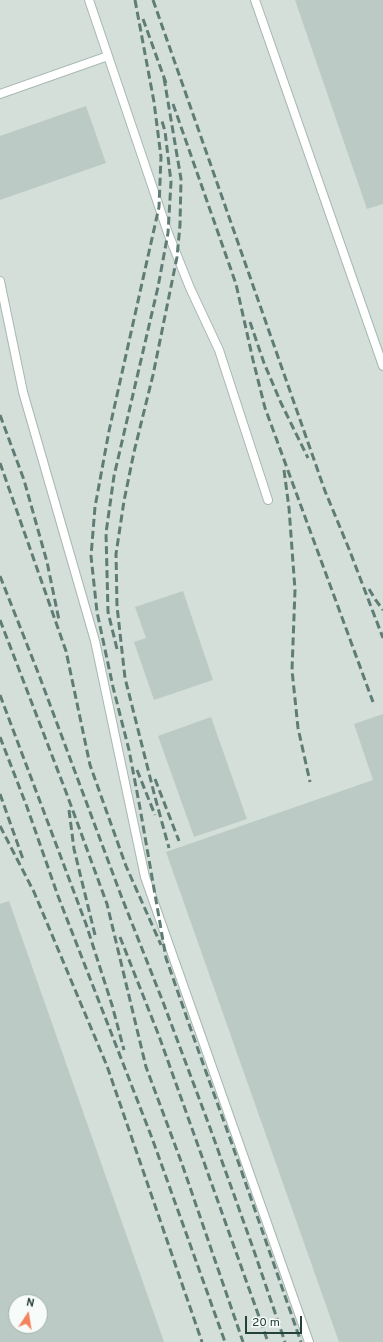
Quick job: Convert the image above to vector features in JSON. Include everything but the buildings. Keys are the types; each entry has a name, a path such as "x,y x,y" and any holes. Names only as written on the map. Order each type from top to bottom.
{"lane":[{"path":"89,0 173,245 190,288 219,350 268,500"},
{"path":"255,0 383,366"},
{"path":"0,94 108,56"},
{"path":"0,281 22,392 95,641 145,877 309,1342"}],"shaded area":[{"path":"0,0 383,0 383,1342 0,1342"}],"railway":[{"path":"135,0 154,102 161,157 159,207 109,431 95,507 91,556 97,612 113,687 129,750 166,958 301,1342"},
{"path":"153,0 325,491 383,638"},
{"path":"143,19 166,83"},
{"path":"164,78 181,179 180,225 177,257 153,375 134,452 124,501 116,554 117,606 125,678 169,848"},
{"path":"173,104 236,284 265,408 373,702"},
{"path":"117,649 108,612 106,533 114,476 158,287 168,233 171,182 165,131 161,118"},
{"path":"250,322 264,363 281,403 308,458"},
{"path":"0,415 24,480 47,562 59,620"},
{"path":"0,463 66,651 90,765 126,866 161,945"},
{"path":"284,470 289,508 295,590 292,670 298,728 310,782"},
{"path":"0,576 39,675 209,1125 285,1342"},
{"path":"369,589 383,610"},
{"path":"0,620 107,904 146,1067 182,1164 243,1342"},
{"path":"0,695 86,924 112,1005 124,1050"},
{"path":"0,737 27,807 58,896 152,1138 225,1342"},
{"path":"137,770 155,815"},
{"path":"155,779 179,841"},
{"path":"0,794 24,862"},
{"path":"69,810 74,849 95,935"},
{"path":"0,826 34,892 107,1066 202,1342"},
{"path":"120,937 159,1036 268,1342"}]}
